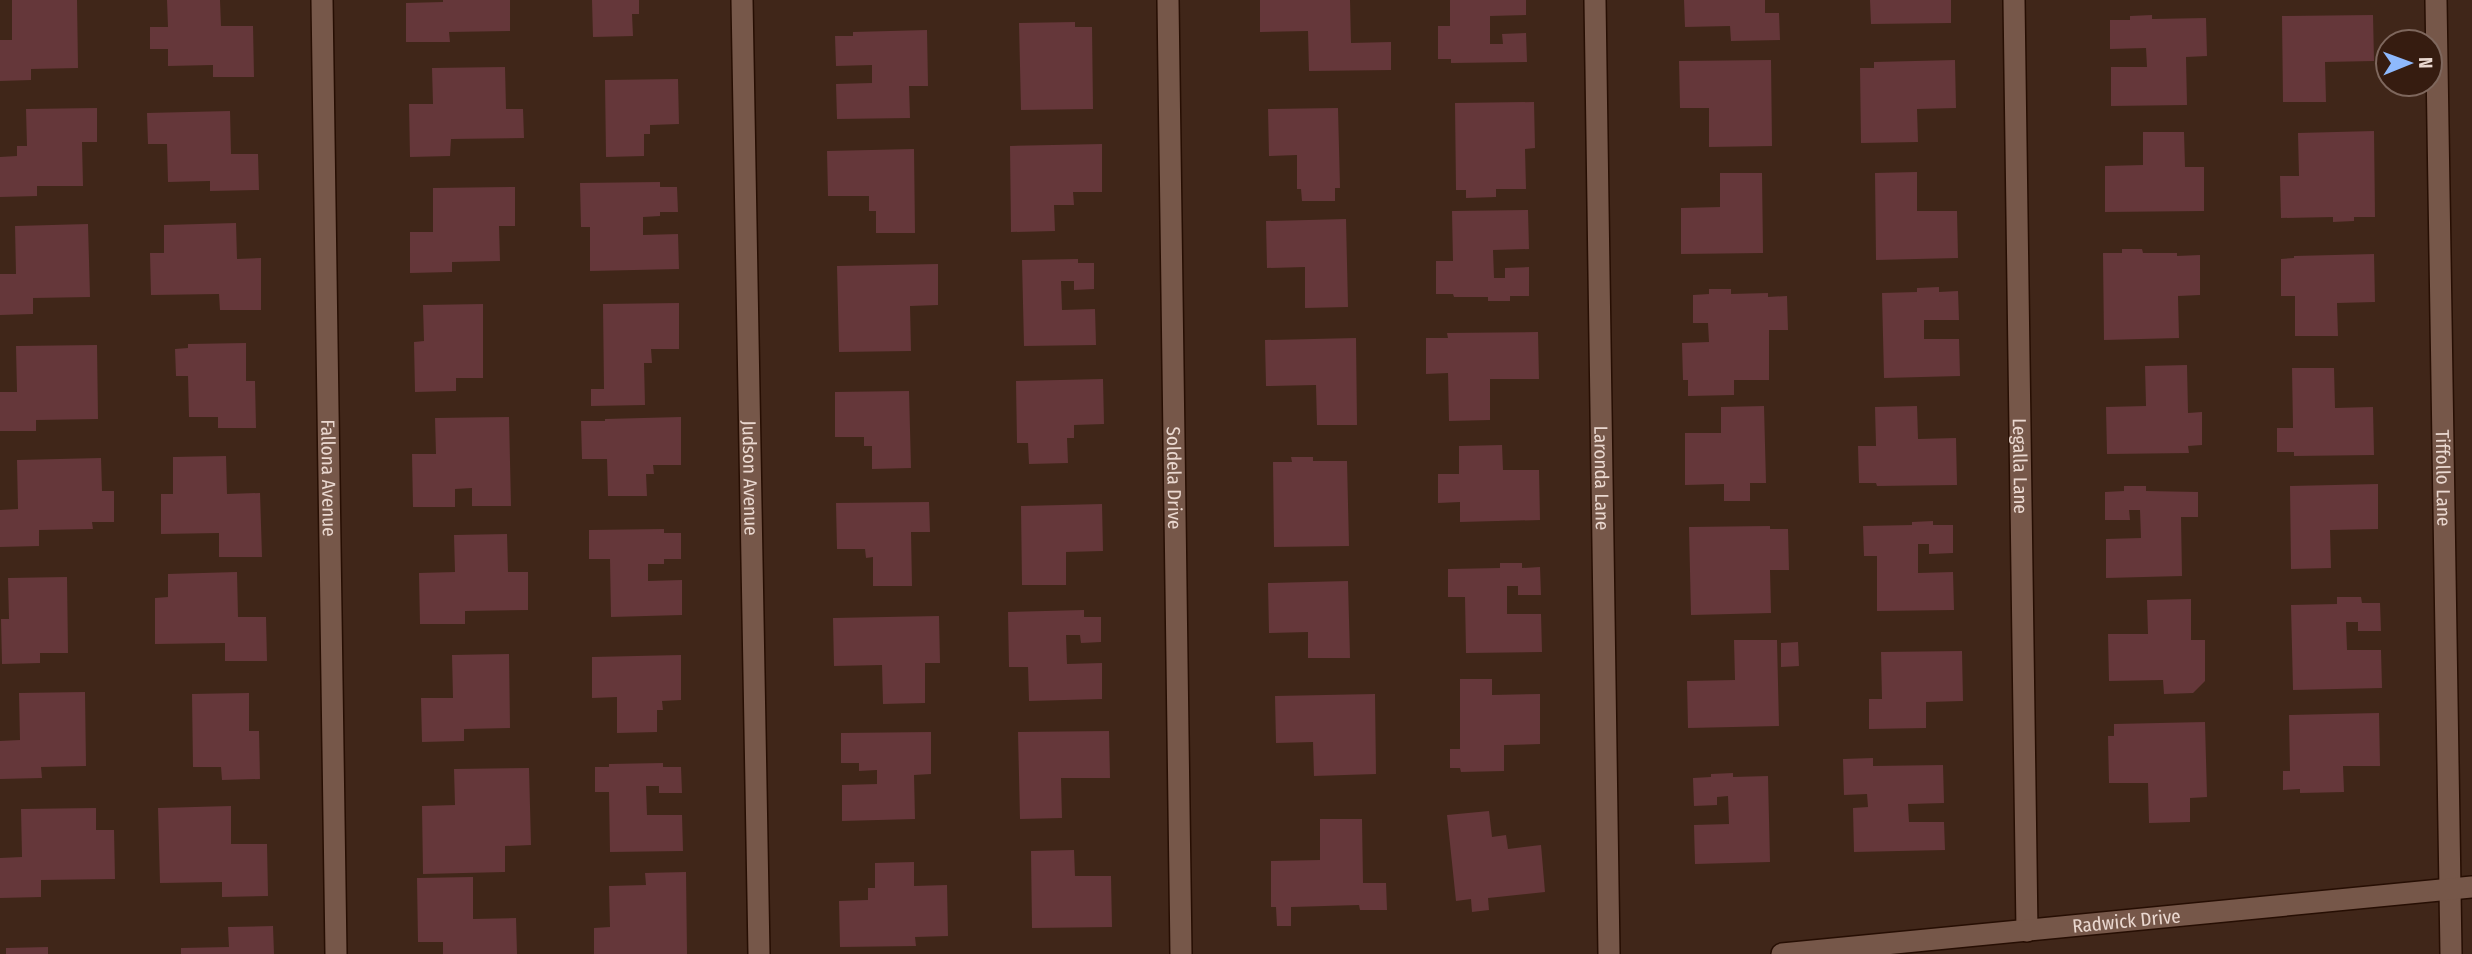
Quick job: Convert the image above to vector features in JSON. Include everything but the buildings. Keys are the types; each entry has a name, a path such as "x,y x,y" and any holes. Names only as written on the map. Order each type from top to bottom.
{"street":[{"name":"Fallona Avenue","path":"322,0 336,954"},
{"name":"Judson Avenue","path":"742,0 759,954"},
{"name":"Soldela Drive","path":"1168,0 1181,954"},
{"name":"Laronda Lane","path":"1595,0 1609,954"},
{"name":"Legalla Lane","path":"2014,0 2027,931"},
{"name":"Tiffollo Lane","path":"2436,0 2462,889 2451,954"},
{"name":"Radwick Drive","path":"1782,954 2462,889"}]}
